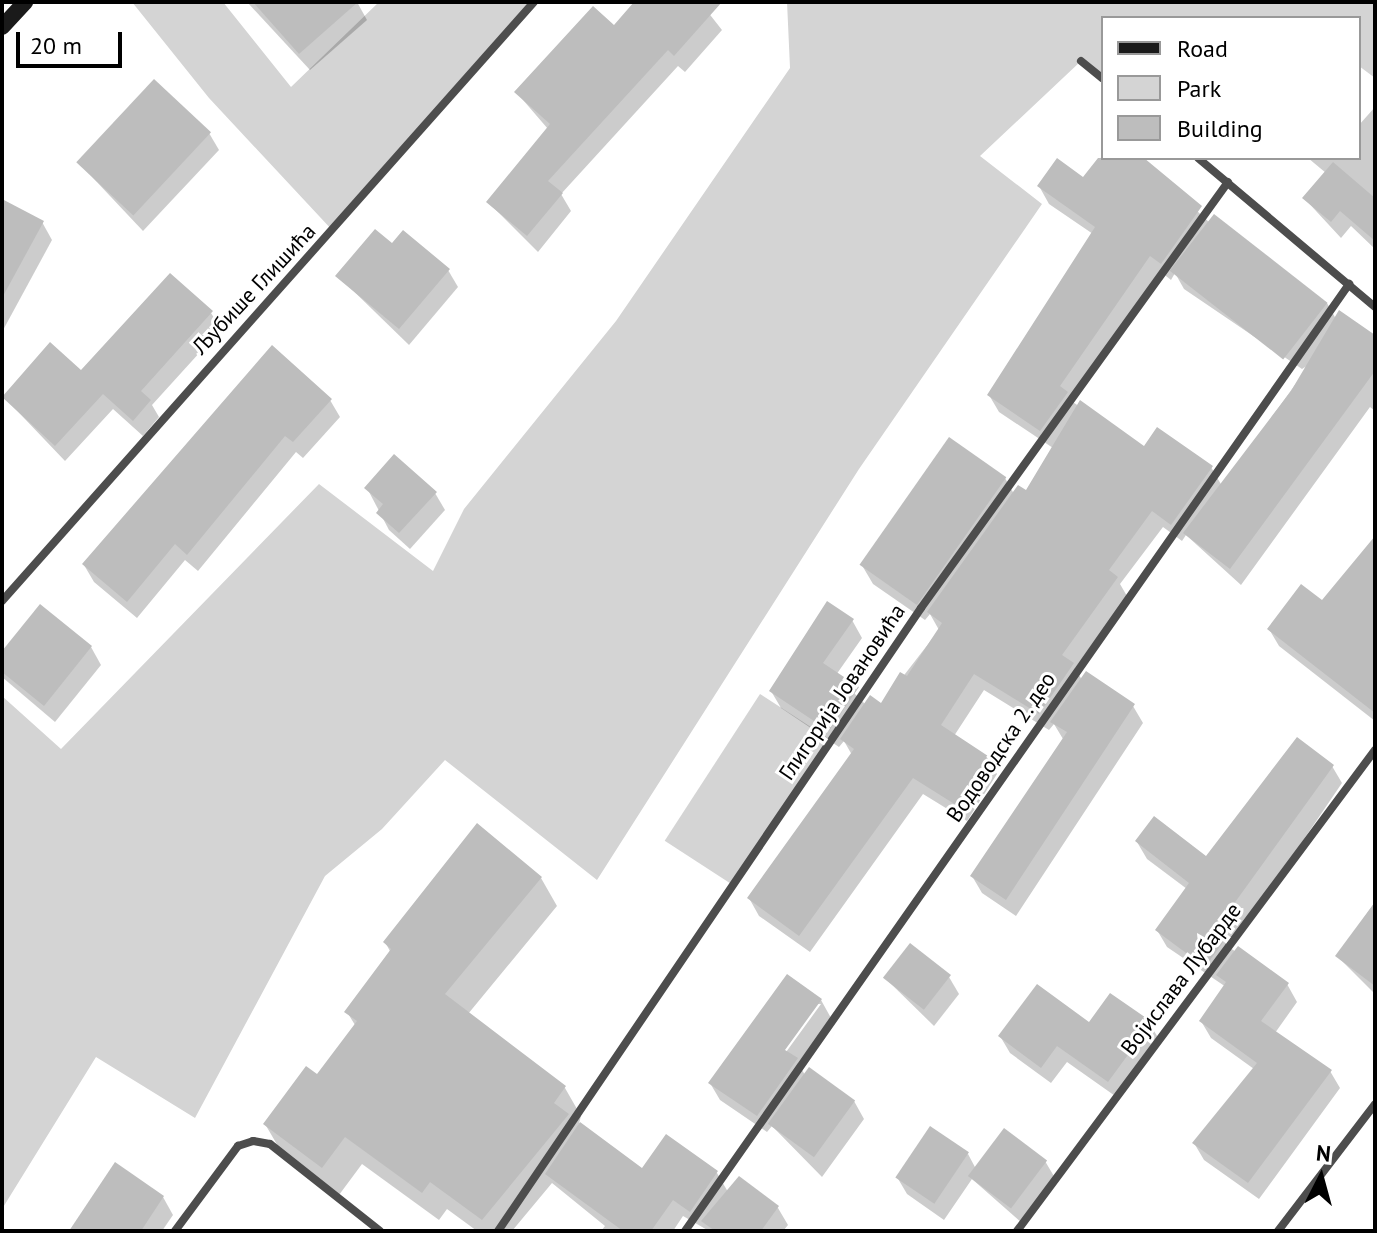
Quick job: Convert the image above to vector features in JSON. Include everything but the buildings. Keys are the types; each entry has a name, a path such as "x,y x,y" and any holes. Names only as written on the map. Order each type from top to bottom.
{"main road":[{"path":"2,27 25,2"}],"street":[{"name":"Љубише Глишића","path":"2,601 534,2"},
{"path":"1081,61 1101,77"},
{"path":"1200,160 1375,306"},
{"name":"Глигорија Јовановића","path":"498,1231 913,620 1228,182"},
{"name":"Водоводска 2. део","path":"685,1231 1349,284"},
{"name":"Војислава Лубарде","path":"1017,1231 1375,750"},
{"path":"1278,1231 1375,1104"},
{"path":"175,1231 238,1146 253,1141 270,1144 380,1231"}],"green space":[{"path":"132,2 223,2 291,87 379,2 533,2 333,231 209,98"},
{"path":"787,2 1375,2 1375,78 1361,68 1361,16 1101,16 1101,77 1081,61 980,156 1042,204 859,469 597,880 445,760 382,829 325,876 195,1118 96,1057 2,1209 2,696 61,749 319,484 433,571 464,509 616,321 790,68"},
{"path":"760,694 830,740 735,887 665,841"}]}
